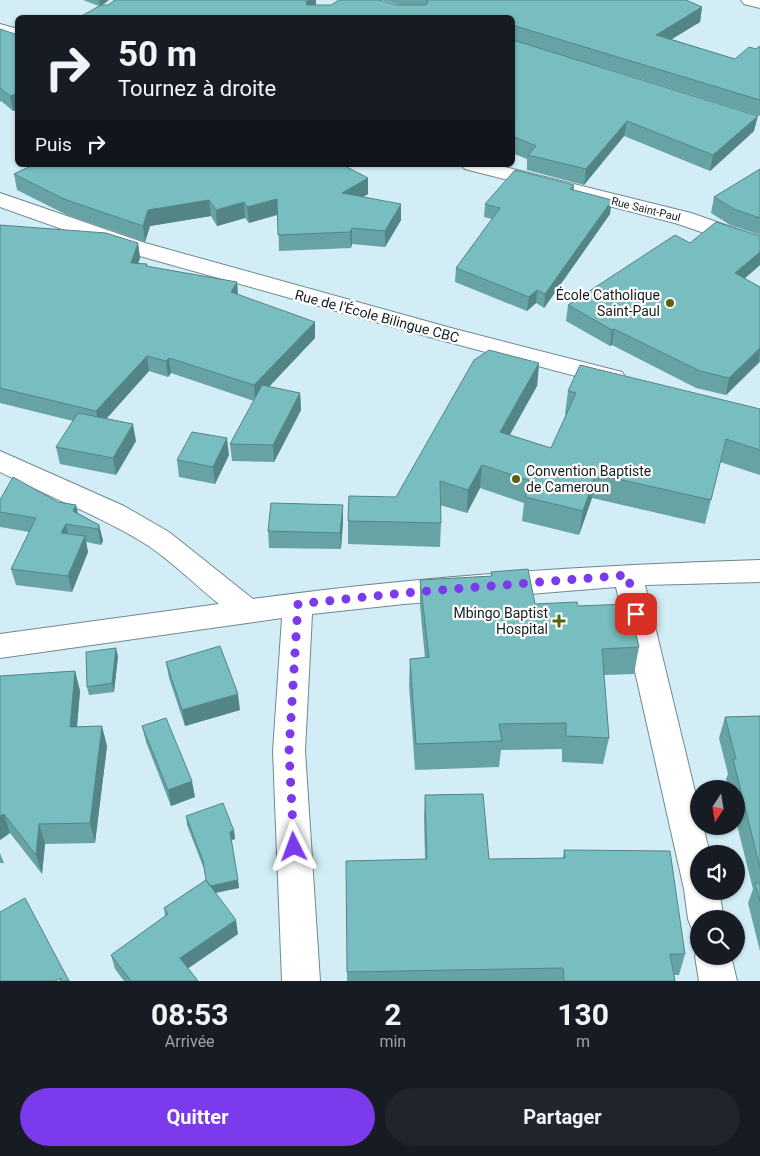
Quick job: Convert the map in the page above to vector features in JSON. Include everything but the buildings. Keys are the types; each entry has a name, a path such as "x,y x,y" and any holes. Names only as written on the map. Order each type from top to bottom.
{"street":[{"path":"750,0 760,3"},
{"path":"0,30 15,34"},
{"name":"Rue Saint-Paul","path":"480,167 682,218 760,245"},
{"name":"Rue de l'École Bilingue CBC","path":"0,200 137,248 414,326 634,383"},
{"path":"0,460 47,484 114,513 159,539 248,611"},
{"path":"0,646 298,604 414,592 628,575 760,571"},
{"path":"628,575 690,845"},
{"path":"298,604 289,751 301,981"},
{"path":"715,965 718,981"}],"place":[{"name":"École Catholique Saint-Paul","path":"670,303"},
{"name":"Convention Baptiste de Cameroun","path":"516,479"},
{"name":"Mbingo Baptist Hospital","path":"559,621"}],"route":[{"path":"294,847 289,751 298,604 539,581 628,575 636,614"}]}
